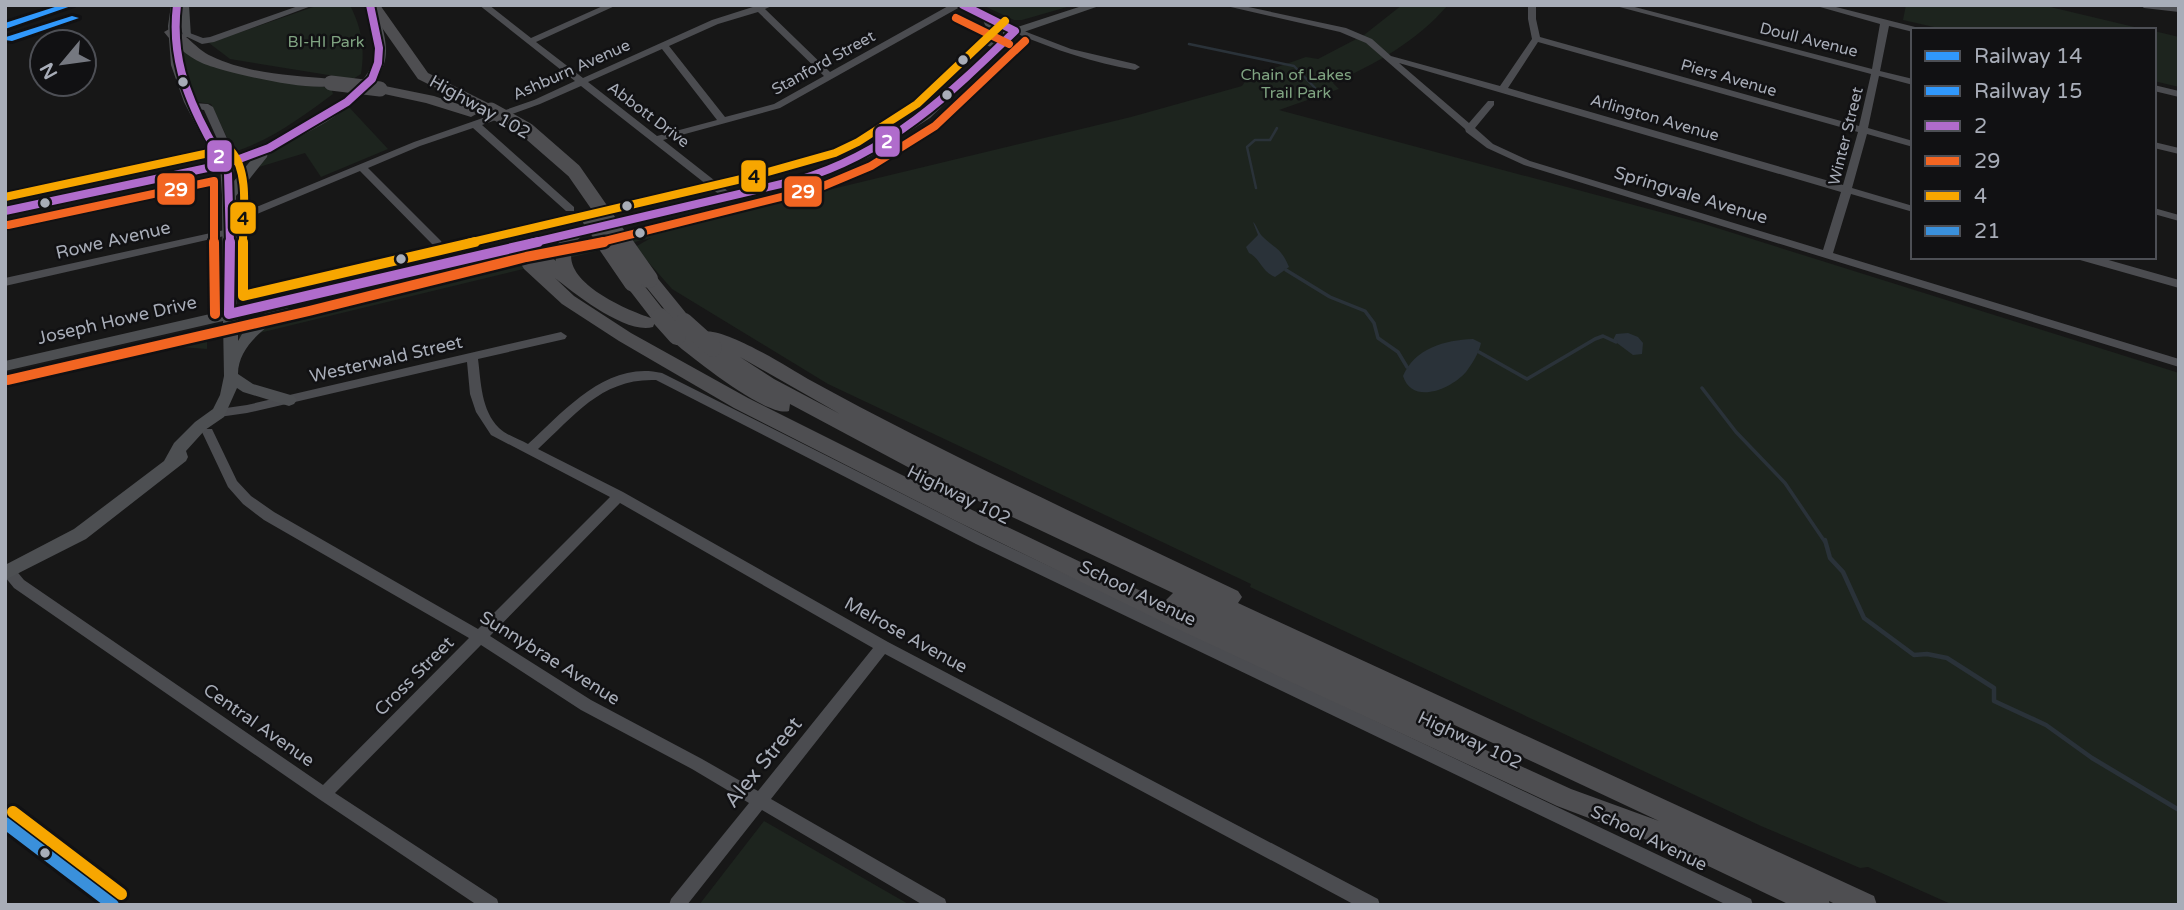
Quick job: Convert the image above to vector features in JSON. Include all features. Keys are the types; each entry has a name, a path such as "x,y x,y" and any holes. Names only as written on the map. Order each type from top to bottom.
{"highway":[{"name":"Highway 102","path":"372,5 423,76 480,116 517,136 562,174 641,281 681,329 718,369 757,394 919,476 1818,905"},
{"name":"Highway 102","path":"172,32 182,46 202,59 236,69 380,89 429,99 480,116"},
{"path":"190,37 201,52 236,69"},
{"path":"575,234 563,246 562,258 583,293"},
{"path":"523,243 583,293 626,317 654,320"},
{"path":"523,243 530,265 568,300 625,337 741,403 963,515 1179,619 1565,798 1694,846"},
{"name":"Highway 102","path":"641,281 654,320 711,342 737,347 879,427 1287,624 1484,728 1866,905"}],"main road":[{"path":"177,5 172,32 174,62 218,156 226,164 229,195 231,371 248,388 289,400"},
{"path":"186,5 190,37"},
{"path":"226,164 269,148 347,102 372,79 378,63 379,48 372,5"},
{"name":"Joseph Howe Drive","path":"5,366 306,297 523,243 575,234 725,195 812,168 841,158 871,143 927,106 990,44 1004,34 1097,5"},
{"path":"988,18 995,29 990,44"},
{"name":"Joseph Howe Drive","path":"523,243 543,234 816,174 865,154 940,104 1016,31"},
{"path":"229,195 269,148"},
{"path":"7,572 80,534 171,462 188,452 213,428 228,395 236,351 258,323 306,297"},
{"path":"171,462 193,433 217,415"}],"street":[{"path":"190,37 211,40 310,5"},
{"name":"Abbott Drive","path":"483,5 725,195"},
{"path":"529,42 613,5"},
{"path":"960,5 1083,58 1135,67"},
{"name":"Stanford Street","path":"657,139 770,109 960,5"},
{"name":"Springvale Avenue","path":"1226,5 1343,30 1369,41 1469,130 1490,146 1527,163 2179,363"},
{"path":"1503,89 1536,39 1532,5"},
{"name":"Doull Avenue","path":"1616,5 1911,81"},
{"path":"1818,5 1911,29"},
{"path":"2144,5 2179,9"},
{"path":"764,7 830,77"},
{"name":"Ashburn Avenue","path":"229,227 480,116 515,111 715,22 764,7"},
{"name":"Winter Street","path":"1827,255 1848,190 1860,130 1877,72 1885,22"},
{"name":"Piers Avenue","path":"1536,39 1911,143"},
{"path":"663,45 722,120"},
{"name":"Arlington Avenue","path":"1389,57 1911,208"},
{"path":"2156,88 2179,94"},
{"path":"1469,130 1491,103"},
{"path":"480,116 570,209"},
{"path":"2156,146 2179,152"},
{"path":"5,211 226,164"},
{"path":"362,168 437,243"},
{"path":"2156,212 2179,218"},
{"name":"Rowe Avenue","path":"5,282 229,227"},
{"path":"2091,259 2179,284"},
{"name":"Westerwald Street","path":"217,415 561,335"},
{"name":"Melrose Avenue","path":"472,356 476,394 482,412 495,432 619,496 883,646 1372,905"},
{"name":"School Avenue","path":"529,450 608,382 634,374 658,376 981,540 1745,905"},
{"name":"Sunnybrae Avenue","path":"208,432 232,484 247,500 269,516 480,637 586,705 636,730 939,905"},
{"name":"Cross Street","path":"324,794 619,496"},
{"name":"Central Avenue","path":"7,572 19,584 324,794 491,905"},
{"name":"Alex Street","path":"677,905 883,646"},
{"path":"5,823 113,905"}],"green space":[{"name":"BI-HI Park","path":"319,5 350,5 360,31 363,56 361,74 353,79 230,59 209,43"},
{"path":"982,5 1074,5 1014,20"},
{"name":"Chain of Lakes Trail Park","path":"1402,5 1448,5 1423,30 1395,50 1333,83 1339,89 1279,110 1701,223 2179,373 2179,905 1953,905 1868,867 1860,868 1761,826 1250,587 1251,584 828,384 672,289 635,247 651,238 239,338 240,330 466,270 673,222 799,197 1131,117 1242,86 1248,77 1306,57 1318,59 1364,35"},
{"path":"1906,5 2042,5 2139,28 1938,28 1903,20"},
{"path":"2156,31 2179,37 2179,87 2156,81"},
{"name":"BI-HI Park","path":"178,48 259,78 331,88 333,94 273,134 234,152 211,104 198,102 179,60"},
{"path":"348,106 388,149 321,177 305,153 259,167 265,156"},
{"path":"207,328 207,349 166,346 5,385 5,376"},
{"path":"764,821 910,905 699,905"}],"shaded area":[{"path":"1253,222 1262,236 1280,252 1289,267 1275,277 1267,272 1246,247 1258,235"},
{"path":"1628,333 1638,337 1643,343 1642,354 1633,355 1613,340 1616,334"},
{"path":"1473,339 1481,343 1480,347 1471,366 1459,379 1432,392 1414,390 1408,385 1403,376 1408,366 1423,352 1452,341"}],"waterway":[{"path":"1189,44 1294,66 1316,89"},
{"path":"1256,188 1247,147 1255,140 1270,140 1277,128"},
{"path":"1286,270 1330,297 1365,311 1374,323 1378,338 1398,352 1407,367"},
{"path":"1479,352 1527,379 1595,339 1603,336 1616,342"},
{"path":"1702,388 1736,432 1785,483 1825,542"},
{"path":"1825,540 1830,558 1843,572 1864,618 1914,655 1927,654 1947,658 1994,688 1994,701 2046,725 2092,758 2179,810"}],"rail line":[{"name":"14","path":"5,26 70,5"},
{"name":"15","path":"9,39 75,18"}],"transit line":[{"name":"2","path":"177,5 175,45 183,82 197,116 216,152 226,164 228,174 229,314"},
{"name":"2","path":"5,211 226,164 269,148 347,102 372,79 378,63 379,48 370,5"},
{"name":"2","path":"229,314 754,191 842,165 891,139 913,123 955,88 1015,31 963,5"},
{"name":"29","path":"956,18 1009,44"},
{"name":"4","path":"5,197 223,150 231,151 239,160 243,194 243,296 750,177 835,153 858,142 917,104 1005,21"},
{"name":"29","path":"8,380 309,311 526,257 578,248 821,187 871,166 935,126 1025,41"},
{"name":"29","path":"8,225 214,181 215,314"},
{"name":"4","path":"13,812 121,894"},
{"name":"21","path":"5,823 113,905"}]}
